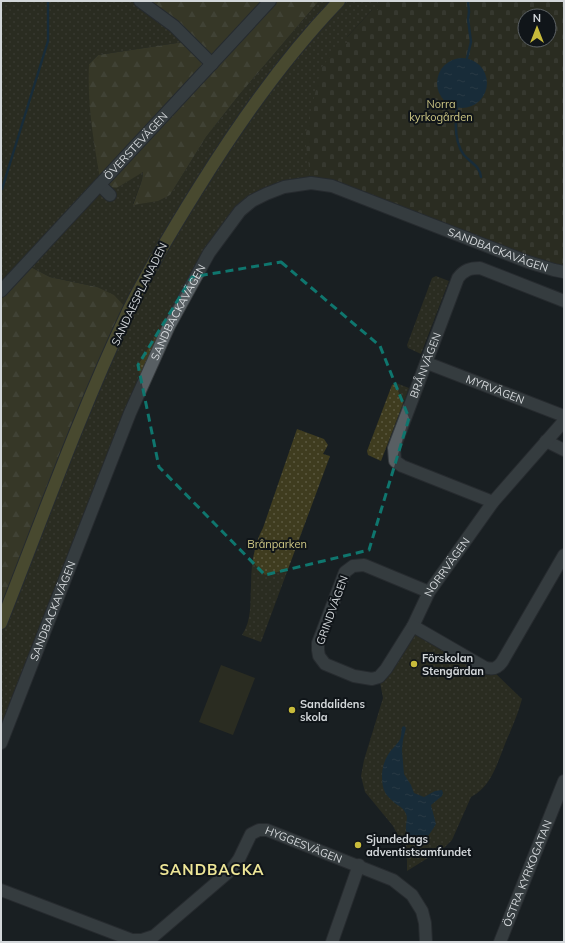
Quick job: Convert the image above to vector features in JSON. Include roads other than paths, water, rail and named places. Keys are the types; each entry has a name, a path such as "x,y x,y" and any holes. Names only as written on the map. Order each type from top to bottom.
{"main road":[{"name":"SANDAESPLANADEN","path":"1,623 94,388 128,310 164,242 220,152 272,80 328,12 339,1"}],"street":[{"path":"140,1 174,26 212,64"},
{"name":"ÖVERSTEVÄGEN","path":"1,291 270,1"},
{"name":"SANDBACKAVÄGEN","path":"1,743 136,400 180,304 209,253 240,211 259,197 284,187 311,183 332,186 528,262 564,272"},
{"path":"100,185 110,195"},
{"name":"BRÅNVÄGEN","path":"493,502 402,466 395,461 394,448 458,278 463,271 472,268 480,268 564,301"},
{"name":"MYRVÄGEN","path":"427,363 564,416"},
{"name":"NORRVÄGEN","path":"325,664 354,676 372,680 379,677 386,669 413,626 429,592 493,502 564,421"},
{"path":"546,441 564,450"},
{"path":"413,626 484,667 491,669 498,667 564,555"},
{"name":"GRINDVÄGEN","path":"325,664 319,656 318,643 345,572 353,566 364,565 429,592"},
{"name":"ÖSTRA KYRKOGATAN","path":"500,942 564,781"},
{"name":"HYGGESVÄGEN","path":"1,890 132,940 142,940 154,936 231,870 239,859 251,834 260,830 267,830 359,865 393,880 412,895 422,911 425,923 426,942"},
{"path":"332,942 359,865"}],"water":[{"path":"457,58 467,58 480,65 487,78 487,88 480,101 467,108 457,108 448,104 441,97 437,88 437,78 441,69 448,62"},
{"path":"404,726 406,728 402,750 404,774 414,793 424,797 435,791 442,790 443,793 442,796 431,805 436,824 427,837 420,843 414,842 408,836 406,830 406,814 402,808 392,801 387,795 383,785 382,772 384,763 400,739 402,727"}],"waterway":[{"path":"2,189 48,41 48,1"},
{"path":"467,58 471,42 468,19 468,1"},
{"path":"457,108 456,126 458,144 464,155 477,167 481,177"}],"place":[{"name":"Förskolan Stengärdan","path":"414,664"},
{"name":"Sandalidens skola","path":"292,710"},
{"name":"Sjundedags adventistsamfundet","path":"358,845"}],"district":[{"name":"SANDBACKA","path":"212,869"}],"park label":[{"name":"Norra kyrkogården","path":"441,110"},
{"name":"Brånparken","path":"277,544"}]}
